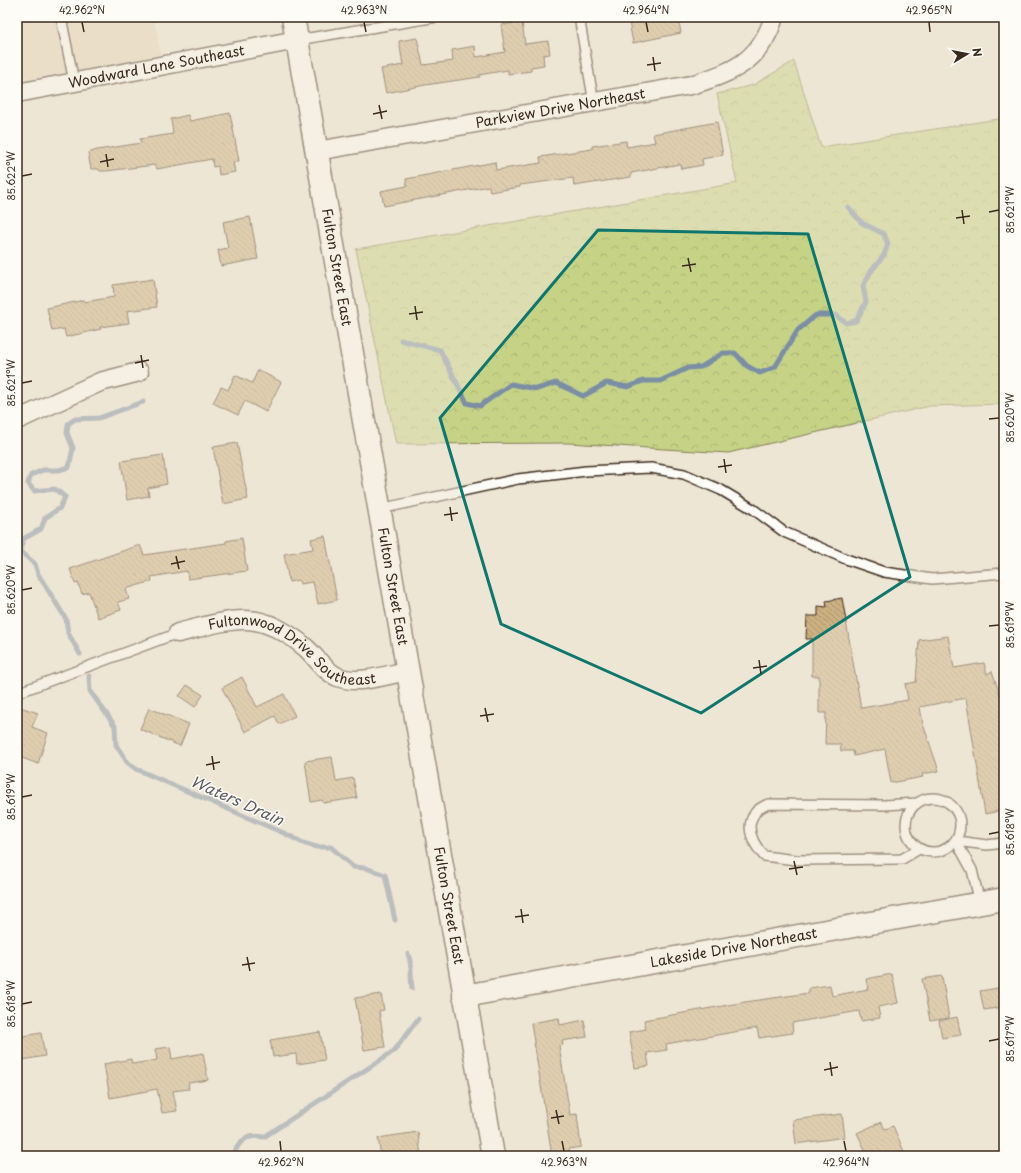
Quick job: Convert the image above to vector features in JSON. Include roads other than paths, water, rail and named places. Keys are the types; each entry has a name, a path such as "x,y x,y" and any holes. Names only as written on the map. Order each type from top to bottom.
{"main road":[{"name":"Fulton Street East","path":"293,17 493,1156"},
{"name":"Lakeside Drive Northeast","path":"464,996 1004,899"}],"street":[{"name":"Parkview Drive Northeast","path":"317,151 594,103 691,85 713,79 739,66 755,54 770,32 774,17"},
{"name":"Woodward Lane Southeast","path":"17,93 297,40"},
{"path":"17,420 100,382 139,372"},
{"name":"Fultonwood Drive Southeast","path":"178,633 233,620 256,621 284,632 306,648 322,665 338,677 353,679 369,678 407,670"}],"lane":[{"path":"61,17 74,82"},
{"path":"297,40 437,17"},
{"path":"578,17 594,103"},
{"path":"380,508 518,479 586,471 651,468 684,474 722,490 753,509 784,532 846,559 884,572 932,579 1004,573"},
{"path":"17,693 178,633"},
{"path":"917,803 911,809 906,826 912,843 919,849 927,852 943,851 956,841 960,829 960,816 949,802 942,799 933,798 917,803 884,805 768,804 755,812 749,826 754,845 764,856 796,860 902,859 919,849"},
{"path":"956,841 987,845 1004,843"},
{"path":"956,841 972,870 980,904"}],"waterway":[{"name":"Waters Drain","path":"401,340 440,350 467,403 480,406 511,384 537,389 556,383 583,396 607,383 628,387 643,381 660,381 688,368 701,367 723,353 735,353 747,366 760,373 775,367 798,330 816,315 836,315 846,323 856,321 866,302 863,286 870,273 884,255 888,244 884,234 862,223 848,207"},
{"name":"Waters Drain","path":"80,654 68,633 66,619 38,574 35,564 20,551 23,539 41,529 45,518 60,508 65,497 55,489 34,491 28,483 31,475 43,470 59,470 69,467 73,448 67,433 68,424 75,419 99,418 143,402"},
{"name":"Waters Drain","path":"89,676 90,691 115,726 116,745 127,762 136,769 286,834 303,843 316,847 331,847 353,867 366,868 385,875 395,920"},
{"name":"Waters Drain","path":"408,954 412,988"},
{"name":"Waters Drain","path":"233,1156 235,1150 244,1139 253,1136 264,1137 394,1051 418,1019"}]}
